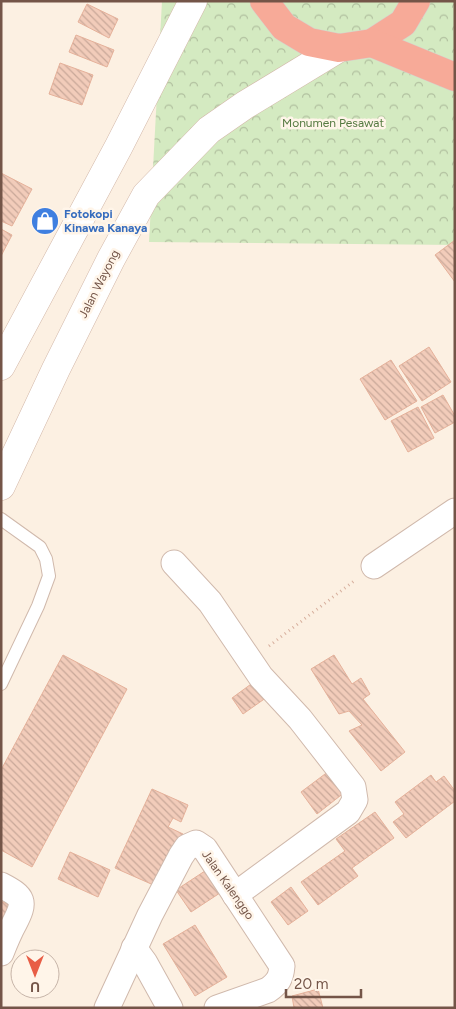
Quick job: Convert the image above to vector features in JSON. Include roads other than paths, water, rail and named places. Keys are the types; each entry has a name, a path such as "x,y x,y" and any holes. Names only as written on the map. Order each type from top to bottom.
{"highway":[{"path":"264,1 284,27 309,42 338,48 372,43 403,23 416,1"},
{"path":"372,43 455,77"}],"main road":[{"path":"1,366 119,146 193,1"},
{"name":"Jalan Wayong","path":"1,486 56,368 111,259 146,195 209,130 245,105 338,48"}],"street":[{"path":"374,566 455,511"},
{"path":"174,563 210,602 261,677 300,719 353,787 355,800 348,812 235,895"},
{"name":"Jalan Kalenggo","path":"107,1008 134,948 187,847 196,843 205,849 282,966 281,978 276,985 268,990 217,1008"},
{"path":"1,885 14,892 22,901 22,909 1,953"},
{"path":"134,948 145,963 170,1008"}],"lane":[{"path":"1,519 40,547 46,559 49,576 38,606 1,684"}],"place":[{"name":"Fotokopi Kinawa Kanaya","path":"45,221"}],"park label":[{"name":"Monumen Pesawat","path":"333,123"}]}
